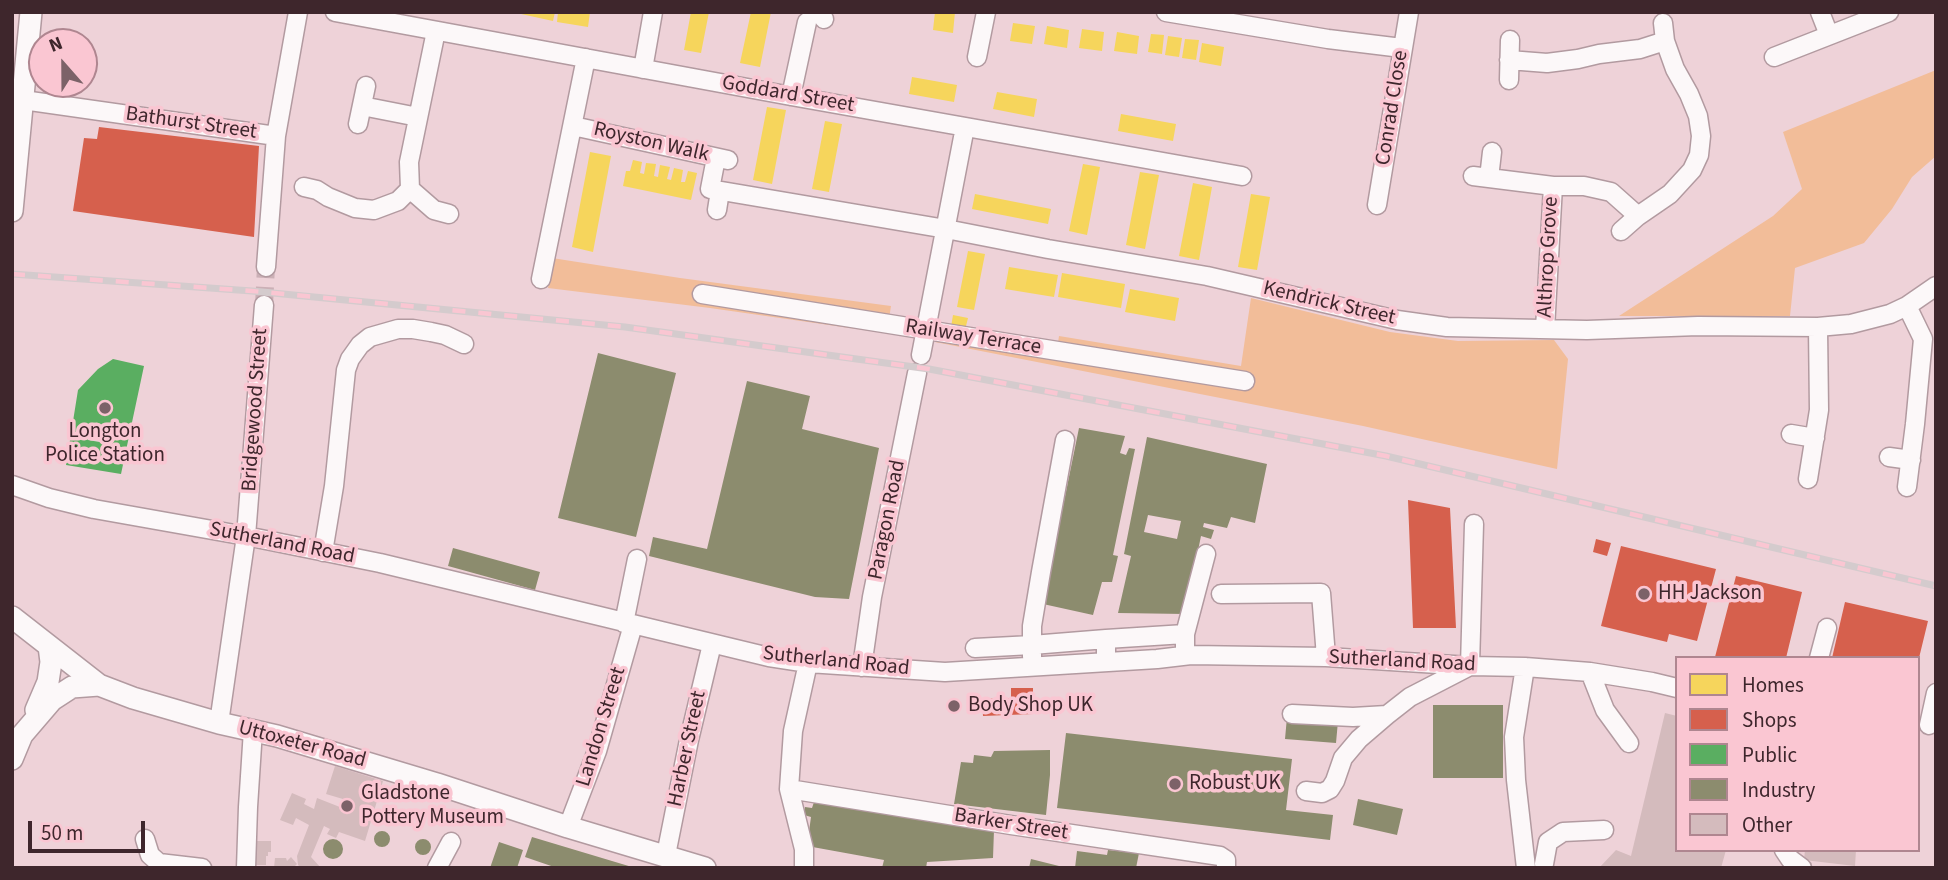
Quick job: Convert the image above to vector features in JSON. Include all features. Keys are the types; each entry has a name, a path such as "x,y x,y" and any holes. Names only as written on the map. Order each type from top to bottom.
{"main road":[{"path":"12,211 30,12"},
{"path":"12,617 99,685"},
{"path":"12,759 21,731 48,682 51,662 48,646"},
{"path":"21,731 52,699 72,687 99,685"},
{"name":"Uttoxeter Road","path":"99,685 133,698 219,723 277,736 437,784 674,861 705,868"}],"street":[{"path":"266,267 276,136 298,12"},
{"name":"Goddard Street","path":"335,12 1242,176"},
{"path":"643,69 653,12"},
{"path":"977,57 986,12"},
{"path":"1166,12 1402,48"},
{"name":"Conrad Close","path":"1377,205 1409,12"},
{"path":"1819,12 1829,36"},
{"path":"1774,57 1889,12"},
{"path":"791,96 817,18"},
{"path":"436,31 409,162 410,189 434,210 449,214"},
{"path":"1509,60 1546,63 1640,49 1664,32 1675,69 1698,116 1701,136 1699,155 1692,170 1670,194 1621,231"},
{"path":"1509,80 1510,40"},
{"name":"Royston Walk","path":"541,279 536,258 573,126 586,58"},
{"path":"358,124 366,86"},
{"name":"Bathurst Street","path":"23,100 276,136"},
{"path":"362,106 418,117"},
{"name":"Royston Walk","path":"573,126 722,159 710,190 720,191"},
{"name":"Paragon Road","path":"862,667 872,597 965,127"},
{"name":"Althrop Grove","path":"1492,152 1481,177 1553,186 1584,186 1611,192 1638,216"},
{"name":"Althrop Grove","path":"1545,329 1553,186"},
{"path":"304,187 317,190 355,208 374,210 398,201 410,189"},
{"path":"717,210 720,191"},
{"name":"Kendrick Street","path":"720,191 1207,276 1397,320 1447,327 1587,330 1698,326 1818,327 1872,319 1907,306 1936,286"},
{"path":"320,215 328,197"},
{"name":"Railway Terrace","path":"702,294 1245,381"},
{"name":"Bridgewood Street","path":"219,723 246,536 264,305"},
{"path":"1907,306 1923,339 1907,487"},
{"path":"1808,479 1819,410 1818,327"},
{"path":"323,552 334,486 346,370 350,359 370,337 398,329 432,332 464,344"},
{"path":"1791,434 1815,438"},
{"path":"1032,667 1032,626 1065,440"},
{"path":"1889,457 1911,460"},
{"name":"Sutherland Road","path":"12,485 83,506 380,563 769,657 808,663 945,672 1185,655 1326,657 1590,672 1675,688"},
{"path":"1306,791 1322,793 1330,789 1343,758 1359,739 1410,697 1470,666 1474,524"},
{"path":"1185,655 1185,634 1206,554"},
{"name":"Landon Street","path":"568,827 597,751 628,624 637,559"},
{"path":"1221,594 1321,593 1326,657"},
{"path":"1820,656 1827,628"},
{"path":"975,648 1185,634"},
{"path":"1106,639 1106,662"},
{"name":"Harber Street","path":"674,861 689,740 712,643"},
{"path":"804,868 804,849 789,789 793,731 808,663"},
{"path":"1524,667 1514,737 1525,864 1547,866 1548,842 1563,832 1604,830"},
{"path":"1590,672 1605,710 1629,743"},
{"path":"1927,730 1936,693"},
{"path":"1292,714 1353,717 1387,715"},
{"path":"246,868 253,730"},
{"name":"Barker Street","path":"789,789 1220,856 1226,860 1226,868"},
{"path":"145,839 150,855 159,863 202,868"},
{"path":"437,868 452,842"},
{"path":"1785,852 1802,868"}],"shaded area":[{"path":"1936,70 1936,156 1912,177 1892,209 1864,243 1795,268 1790,316 1619,316 1773,216 1802,189 1783,132"},
{"path":"552,258 891,306 889,319 914,323 913,337 548,288"},
{"path":"1251,298 1390,332 1458,341 1554,340 1568,359 1557,469 1363,426 935,342 938,327 1058,343 1059,336 1241,366"}],"building: Homes":[{"path":"512,12 555,12 553,21"},
{"path":"558,12 590,12 588,27 557,22"},
{"path":"691,12 709,12 701,53 684,50"},
{"path":"751,12 771,12 760,67 740,63"},
{"path":"935,12 955,12 953,33 933,30"},
{"path":"1013,23 1035,26 1032,44 1010,41"},
{"path":"1047,26 1069,30 1067,48 1044,44"},
{"path":"1082,29 1104,32 1102,51 1079,48"},
{"path":"1117,32 1139,36 1137,54 1114,51"},
{"path":"1151,34 1164,35 1162,54 1148,52"},
{"path":"1168,36 1182,38 1179,57 1165,55"},
{"path":"1185,39 1199,40 1196,60 1182,58"},
{"path":"1202,43 1224,47 1221,66 1199,62"},
{"path":"912,77 957,85 954,102 909,94"},
{"path":"997,92 1037,99 1034,117 993,109"},
{"path":"767,107 786,110 772,184 753,180"},
{"path":"1121,114 1176,124 1173,141 1118,131"},
{"path":"825,121 842,124 829,192 812,189"},
{"path":"590,152 611,156 593,252 572,247"},
{"path":"633,160 642,162 640,173 644,174 646,163 656,164 654,176 658,177 660,165 670,167 667,179 671,180 674,168 683,170 681,182 685,182 688,171 697,173 691,200 623,186 626,171 630,171"},
{"path":"1083,164 1100,167 1087,235 1069,231"},
{"path":"1140,172 1159,175 1145,249 1126,245"},
{"path":"1193,183 1212,187 1199,260 1179,256"},
{"path":"975,194 1051,209 1048,224 972,209"},
{"path":"1251,194 1270,197 1257,270 1238,267"},
{"path":"968,251 985,254 974,310 957,307"},
{"path":"1009,267 1058,275 1054,297 1005,289"},
{"path":"1062,273 1125,284 1121,308 1058,297"},
{"path":"1130,289 1179,298 1175,321 1125,312"},
{"path":"953,315 968,318 965,330 951,327"}],"building: Shops":[{"path":"99,127 259,146 254,237 73,211 84,138 97,139"},
{"path":"1408,500 1450,508 1456,628 1413,628"},
{"path":"1596,539 1611,543 1607,556 1593,552"},
{"name":"HH Jackson","path":"1621,546 1716,569 1697,641 1669,634 1667,642 1601,626"},
{"path":"1736,576 1802,592 1786,656 1715,656"},
{"path":"1845,602 1928,621 1919,656 1832,656"},
{"path":"1011,688 1033,688 1033,714 983,716 982,699 1011,698"}],"building: Public":[{"name":"Longton Police Station","path":"113,359 144,366 121,474 66,465 78,390 98,369","holes":["90,426 114,430 111,444 88,440"]}],"building: Industry":[{"path":"598,353 676,373 636,537 558,518"},
{"path":"747,381 810,396 802,429 879,448 849,599 815,597 649,556 653,537 707,549"},
{"path":"1079,428 1125,436 1120,453 1126,455 1129,448 1135,449 1113,555 1118,556 1112,582 1102,582 1093,615 1043,604"},
{"path":"1147,437 1267,464 1255,523 1231,517 1227,528 1204,523 1203,527 1214,530 1211,539 1201,536 1185,614 1118,613 1131,556 1124,554","holes":["1148,515 1181,521 1177,539 1144,532"]},
{"path":"453,548 540,572 535,590 448,566"},
{"path":"1433,705 1503,705 1503,778 1433,778"},
{"path":"1287,717 1338,721 1336,743 1285,739"},
{"name":"Robust UK","path":"1066,733 1292,759 1286,810 1333,815 1330,840 1057,808"},
{"path":"1050,750 1046,815 954,804 961,762 973,763 974,755 991,757 994,751"},
{"path":"1358,799 1403,809 1397,835 1353,825"},
{"path":"814,802 994,830 993,858 927,862 926,868 882,868 884,860 807,846 811,817 804,815 805,807 812,808"},
{"path":"379,831 385,831 390,839 388,845 379,847 374,842 374,836"},
{"path":"532,837 632,868 557,868 525,857"},
{"path":"333,839 340,842 343,849 340,856 333,859 326,856 323,849 326,842"},
{"path":"423,839 431,847 423,855 415,847"},
{"path":"499,842 523,850 517,868 490,868"},
{"path":"1108,850 1139,853 1136,868 1075,868 1077,851 1107,855"},
{"path":"1031,859 1063,867 1063,868 1029,868"}],"building: Other":[{"path":"1665,713 1675,716 1675,852 1725,852 1721,868 1599,868 1616,850 1631,856"},
{"path":"335,766 383,781 365,841 339,832 336,838 327,834 330,829 324,826 311,857 321,868 301,868 297,856 309,825 296,818 293,825 280,820 292,793 306,799 304,804 314,809 317,798 350,811 353,802 326,794"},
{"path":"253,841 271,841 271,852 266,856 266,865 253,865"},
{"path":"1805,852 1856,852 1855,866 1804,860"},
{"path":"291,857 297,864 293,868 274,868 275,858 286,858 287,861"}],"tunnel":[{"path":"264,305 266,267"}],"railway":[{"path":"12,274 252,291 625,327 929,369 1386,456 1936,586"}],"place":[{"name":"Longton Police Station","path":"105,408"},
{"name":"HH Jackson","path":"1644,594"},
{"name":"Body Shop UK","path":"954,706"},
{"name":"Robust UK","path":"1175,784"},
{"name":"Gladstone Pottery Museum","path":"347,806"}]}
